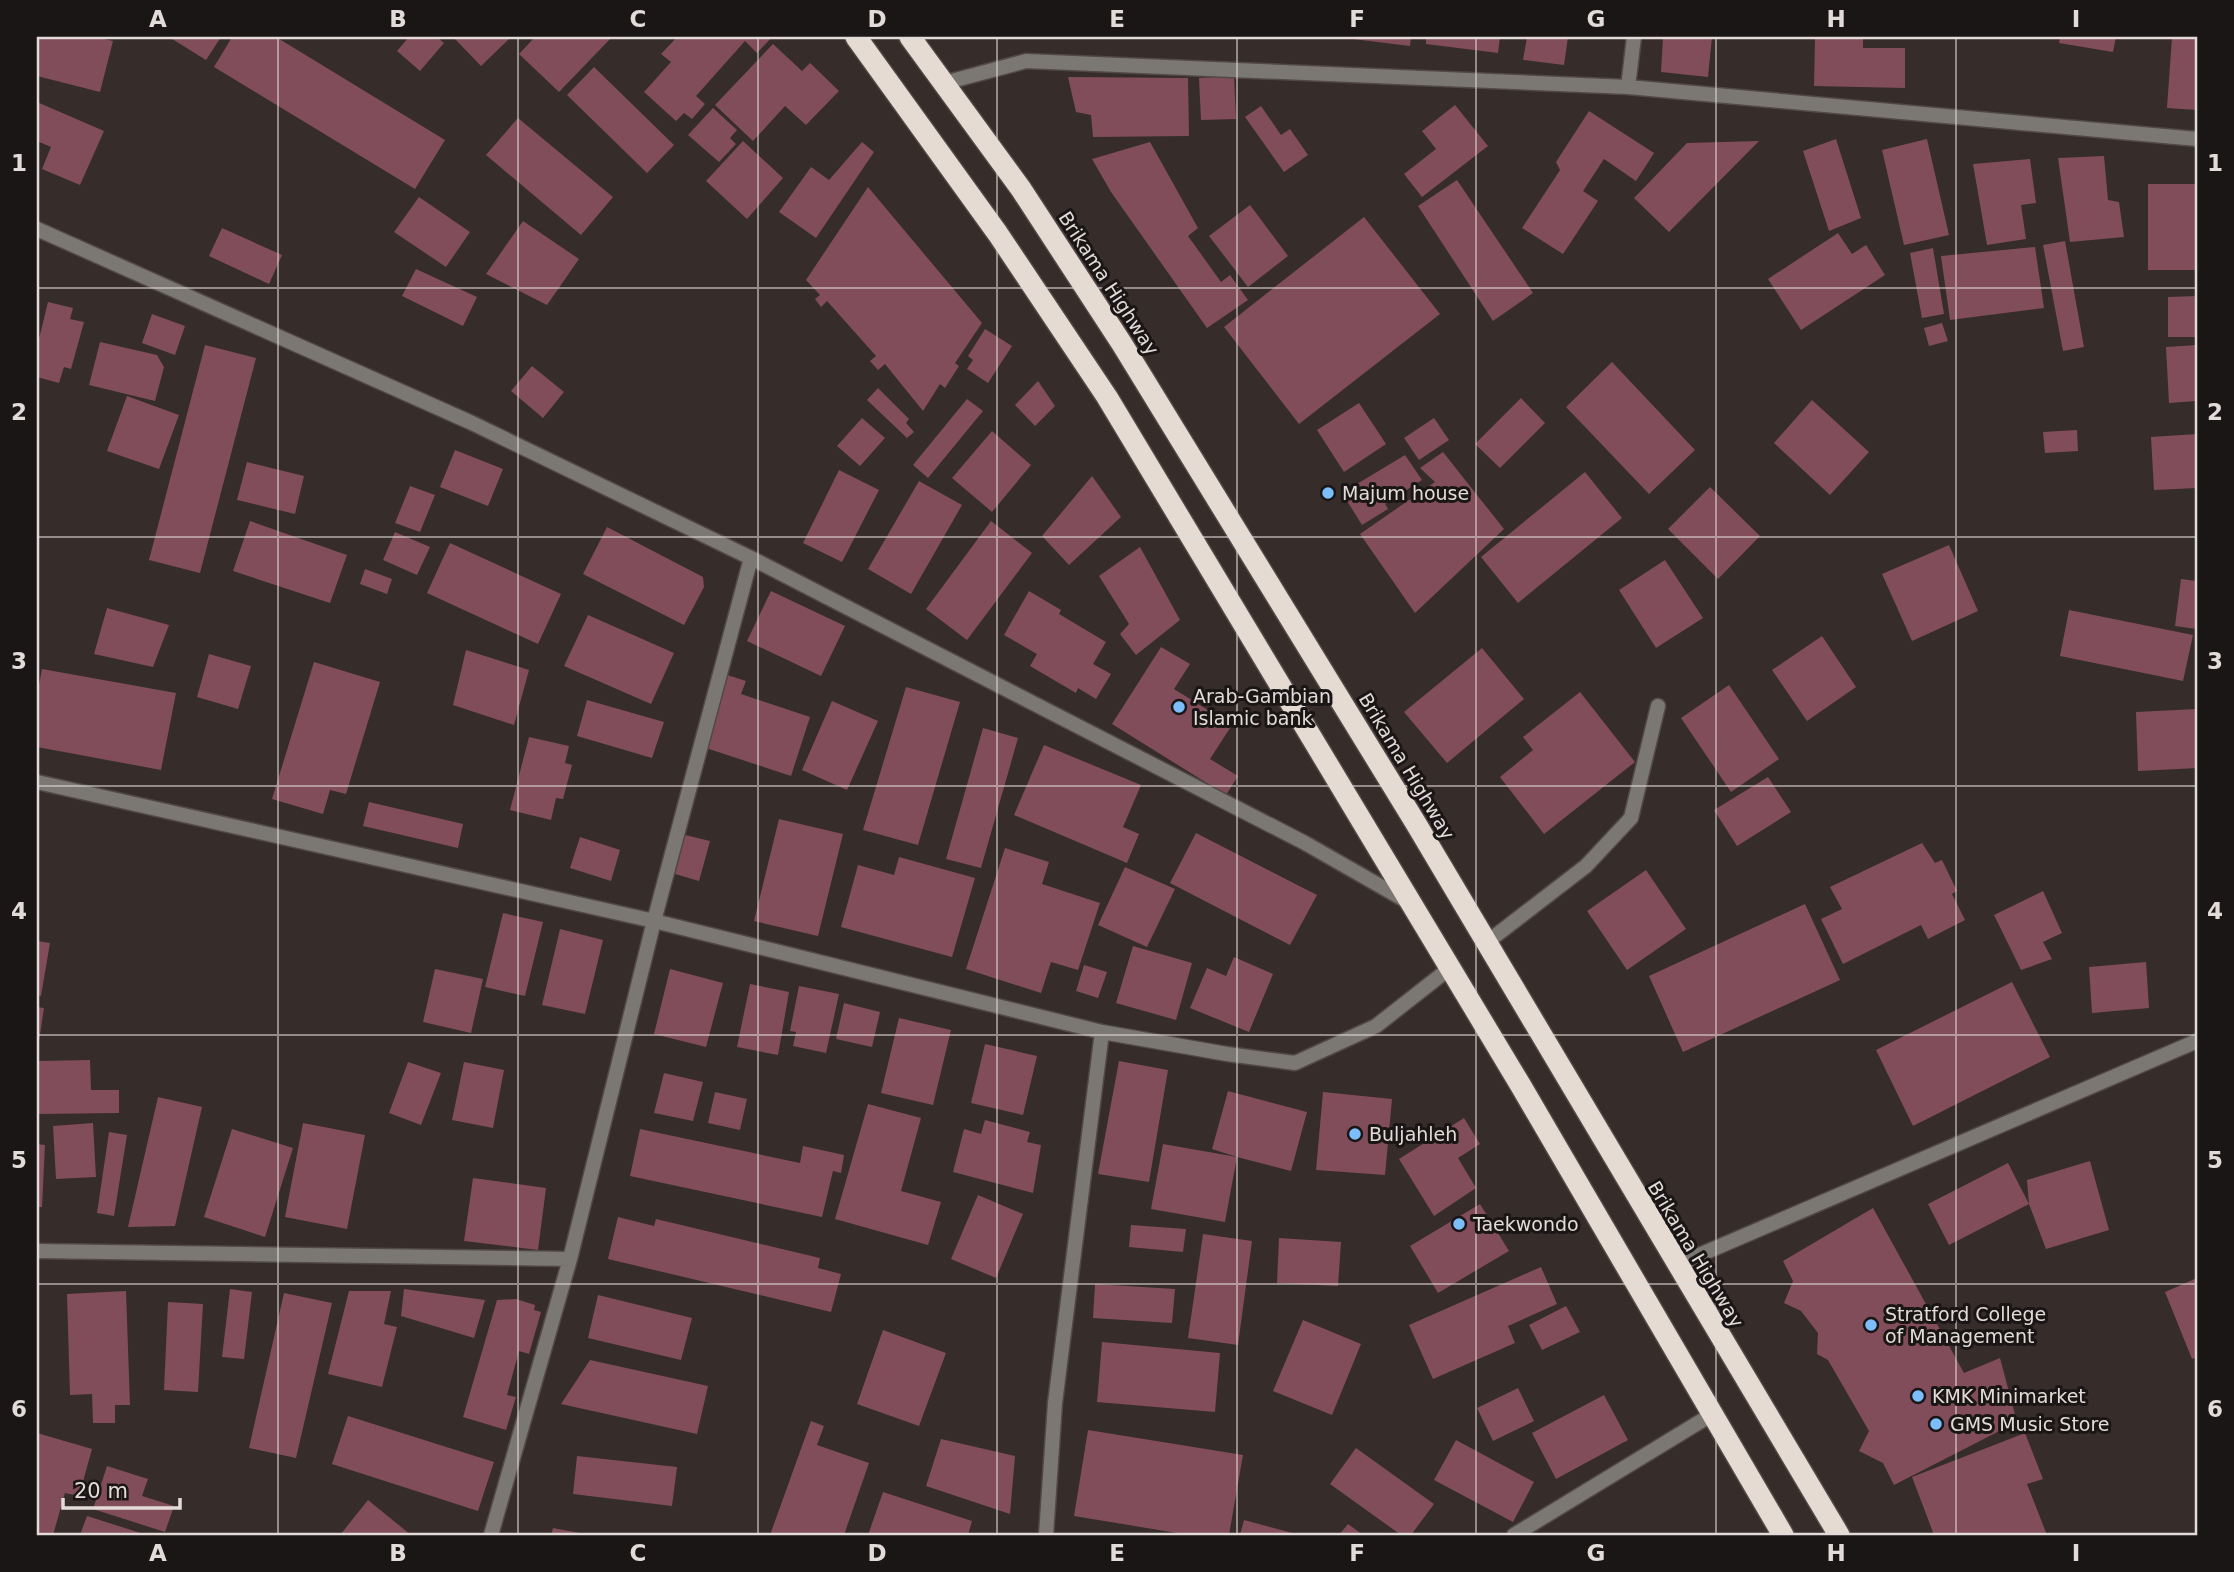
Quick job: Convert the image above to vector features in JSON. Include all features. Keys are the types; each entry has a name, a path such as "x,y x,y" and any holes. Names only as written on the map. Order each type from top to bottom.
{"highway":[{"path":"856,37 998,234 1107,397 1450,968 1783,1535"},
{"name":"Brikama Highway","path":"910,37 1021,189 1122,344 1486,943 1839,1535"}],"street":[{"path":"1628,87 1634,37"},
{"path":"944,83 1026,61 1628,87 2197,139"},
{"path":"37,229 472,423 751,558 1304,843 1411,904"},
{"path":"491,1535 570,1259 654,921 751,558"},
{"path":"1486,943 1586,866 1631,818 1658,706"},
{"path":"37,782 654,921 1102,1032 1295,1063 1376,1026 1450,968"},
{"path":"1046,1535 1055,1403 1102,1032"},
{"path":"1676,1265 2197,1041"},
{"path":"37,1251 570,1259"},
{"path":"1514,1535 1711,1415"}],"building":[{"path":"37,37 95,37 113,41 100,92 37,76"},
{"path":"169,37 221,37 206,60"},
{"path":"232,37 276,37 445,140 415,189 214,67"},
{"path":"409,37 437,37 444,43 420,71 397,51"},
{"path":"453,37 511,37 481,66"},
{"path":"535,37 612,37 559,92 519,54"},
{"path":"677,37 772,37 757,53 745,41 696,96 705,104 692,119 684,113 676,121 644,92 671,62 661,54"},
{"path":"1411,37 1410,46 1353,39"},
{"path":"1426,37 1500,37 1498,53 1426,44"},
{"path":"1527,37 1568,37 1564,65 1523,60"},
{"path":"1663,37 1712,37 1708,77 1661,72"},
{"path":"1815,37 1863,37 1863,48 1905,48 1905,88 1814,86"},
{"path":"2060,37 2116,37 2113,52 2059,43"},
{"path":"2172,37 2197,37 2197,110 2167,108"},
{"path":"773,44 802,71 810,63 839,91 806,125 785,106 753,141 715,105"},
{"path":"594,67 674,145 647,173 567,95"},
{"path":"1234,76 1236,119 1201,120 1199,78"},
{"path":"1068,77 1188,78 1189,136 1093,137 1091,115 1076,112"},
{"path":"37,102 104,131 80,185 42,169 51,147 37,141"},
{"path":"1455,105 1488,146 1422,197 1404,174 1436,149 1422,131"},
{"path":"1261,106 1281,135 1290,129 1308,155 1284,172 1245,117"},
{"path":"713,108 737,130 730,138 736,144 719,162 688,135"},
{"path":"1589,111 1654,153 1636,181 1604,159 1583,191 1598,201 1563,254 1522,228 1560,170 1556,162"},
{"path":"518,118 613,197 581,235 486,155"},
{"path":"1836,139 1861,218 1829,231 1803,151"},
{"path":"1927,139 1949,235 1904,245 1882,150"},
{"path":"743,141 783,178 747,219 706,181"},
{"path":"1759,141 1669,232 1634,198 1687,143"},
{"path":"862,142 874,152 816,238 779,212 811,167 829,180"},
{"path":"1150,142 1198,228 1188,236 1221,282 1230,275 1248,300 1207,328 1111,192 1092,159"},
{"path":"2104,156 2108,200 2119,202 2124,237 2070,242 2058,158"},
{"path":"2030,159 2036,203 2021,205 2026,239 1987,245 1973,164"},
{"path":"1457,180 1533,293 1493,321 1418,206"},
{"path":"2148,184 2197,184 2197,270 2148,270"},
{"path":"868,187 982,323 955,363 959,366 945,388 940,384 923,411 885,364 878,370 870,361 876,356 827,301 821,307 815,299 820,295 806,280"},
{"path":"419,197 470,232 446,267 394,232"},
{"path":"1250,205 1288,256 1248,287 1209,236"},
{"path":"1364,217 1440,314 1299,424 1224,327"},
{"path":"523,221 579,259 547,305 486,274"},
{"path":"222,228 282,255 269,284 209,256"},
{"path":"1838,233 1852,254 1866,245 1885,275 1801,330 1768,279"},
{"path":"2065,241 2084,347 2063,351 2043,245"},
{"path":"2035,247 2044,308 1950,320 1941,256"},
{"path":"1933,248 1944,314 1922,318 1910,253"},
{"path":"416,269 477,297 463,326 402,296"},
{"path":"2197,296 2197,337 2168,337 2168,297"},
{"path":"48,302 73,308 70,319 84,322 71,369 64,367 59,383 37,377 37,347"},
{"path":"152,314 185,326 175,355 142,343"},
{"path":"1942,323 1948,341 1929,346 1924,328"},
{"path":"985,329 1012,346 988,383 967,369 973,360 968,356"},
{"path":"100,342 157,355 164,367 155,401 89,385"},
{"path":"205,345 256,358 200,573 149,560"},
{"path":"2197,345 2197,401 2169,403 2166,347"},
{"path":"1612,362 1695,450 1649,494 1566,407"},
{"path":"532,366 564,392 543,418 511,391"},
{"path":"1038,381 1055,406 1035,426 1015,405"},
{"path":"878,388 909,419 906,423 914,432 907,438 867,400"},
{"path":"127,396 179,415 159,469 107,451"},
{"path":"1521,398 1545,423 1500,468 1475,444"},
{"path":"967,399 983,411 928,478 913,465"},
{"path":"1812,400 1869,452 1830,495 1774,443"},
{"path":"1359,403 1386,444 1344,472 1317,430"},
{"path":"862,418 885,438 860,466 837,446"},
{"path":"1434,418 1449,440 1419,460 1404,438"},
{"path":"2077,430 2078,451 2045,453 2043,432"},
{"path":"992,431 1031,465 992,512 952,478"},
{"path":"2197,434 2197,488 2154,490 2151,437"},
{"path":"455,450 503,469 488,506 440,487"},
{"path":"1443,452 1504,529 1415,613 1360,534 1435,482 1420,468"},
{"path":"1405,455 1422,480 1385,504 1388,509 1362,525 1342,493"},
{"path":"247,462 304,476 295,514 237,500"},
{"path":"839,470 879,490 842,562 803,543"},
{"path":"1585,472 1622,518 1518,603 1481,557"},
{"path":"1092,476 1121,517 1069,565 1042,536"},
{"path":"919,481 962,505 911,594 868,569"},
{"path":"410,486 435,495 420,532 395,523"},
{"path":"1710,487 1760,536 1718,579 1668,529"},
{"path":"250,521 347,555 330,603 233,571"},
{"path":"991,521 1032,553 967,640 926,609"},
{"path":"607,527 703,577 704,587 684,625 583,574"},
{"path":"395,532 430,547 417,575 383,560"},
{"path":"450,543 561,594 538,644 427,593"},
{"path":"1949,545 1978,611 1912,641 1882,574"},
{"path":"1140,547 1180,620 1136,655 1120,634 1129,624 1099,576"},
{"path":"1665,560 1703,618 1656,648 1619,590"},
{"path":"365,569 392,579 387,594 360,584"},
{"path":"2181,579 2197,581 2197,629 2175,626"},
{"path":"771,591 845,626 821,676 747,641"},
{"path":"1029,591 1061,610 1059,614 1106,642 1093,664 1111,674 1096,699 1078,688 1076,693 1030,666 1037,654 1004,635"},
{"path":"107,608 169,625 153,667 94,654"},
{"path":"2069,610 2193,635 2183,681 2060,656"},
{"path":"588,615 674,653 651,704 564,666"},
{"path":"1822,636 1856,687 1807,721 1772,670"},
{"path":"1161,647 1190,664 1174,689 1232,725 1210,759 1238,776 1226,795 1112,724"},
{"path":"1482,648 1524,699 1447,763 1404,712"},
{"path":"466,650 529,670 514,725 453,705"},
{"path":"209,654 251,666 238,709 197,697"},
{"path":"314,662 380,682 346,794 330,790 323,814 272,799"},
{"path":"42,669 176,693 161,770 37,747 37,696"},
{"path":"727,675 746,681 741,694 810,717 791,776 703,747"},
{"path":"1729,685 1779,759 1731,792 1681,718"},
{"path":"906,687 960,702 918,845 863,830"},
{"path":"1580,692 1635,762 1544,834 1500,777 1533,750 1523,737"},
{"path":"587,700 664,722 652,758 577,736"},
{"path":"832,701 878,721 847,790 802,770"},
{"path":"2197,709 2197,768 2138,771 2136,712"},
{"path":"983,728 1018,738 981,868 946,859"},
{"path":"529,737 569,746 565,763 572,765 563,799 556,798 551,820 510,810"},
{"path":"1044,745 1141,785 1123,827 1139,834 1127,863 1014,815"},
{"path":"1768,777 1791,812 1737,846 1714,810"},
{"path":"369,802 463,824 458,848 363,826"},
{"path":"779,819 843,834 818,936 754,921"},
{"path":"1196,833 1317,895 1290,945 1170,883"},
{"path":"685,835 710,841 699,881 675,874"},
{"path":"580,837 620,850 611,881 570,868"},
{"path":"1922,843 1935,863 1942,860 1957,891 1952,894 1965,920 1928,939 1921,925 1843,964 1821,919 1842,909 1830,887"},
{"path":"1005,848 1049,862 1042,884 1100,903 1078,970 1051,962 1041,993 966,969"},
{"path":"899,857 975,878 952,957 841,927 858,865 894,875"},
{"path":"1125,867 1175,889 1147,947 1098,925"},
{"path":"1646,870 1686,929 1627,970 1587,911"},
{"path":"2043,891 2062,933 2043,942 2052,959 2021,970 1994,915"},
{"path":"1805,904 1840,980 1683,1052 1649,976"},
{"path":"503,913 543,922 525,996 485,987"},
{"path":"560,929 603,940 585,1014 542,1005"},
{"path":"37,941 50,943 41,996 37,995"},
{"path":"1133,946 1192,963 1176,1020 1116,1003"},
{"path":"1234,957 1273,974 1249,1032 1190,1008 1207,968 1226,976"},
{"path":"2146,962 2149,1008 2092,1013 2089,967"},
{"path":"1084,965 1107,972 1098,998 1076,991"},
{"path":"435,969 483,979 471,1033 423,1022"},
{"path":"670,969 723,983 706,1047 654,1034"},
{"path":"2012,982 2050,1057 1913,1126 1876,1050"},
{"path":"750,984 789,992 778,1055 737,1047"},
{"path":"799,986 839,994 826,1053 793,1046 796,1032 790,1031"},
{"path":"844,1003 880,1012 872,1047 836,1039"},
{"path":"37,1007 44,1008 38,1048 37,1048"},
{"path":"899,1018 951,1030 933,1105 881,1093"},
{"path":"985,1044 1037,1056 1023,1115 971,1103"},
{"path":"90,1060 91,1090 119,1090 119,1113 37,1114 37,1061"},
{"path":"1119,1061 1168,1070 1149,1182 1098,1174"},
{"path":"408,1062 441,1073 421,1125 389,1113"},
{"path":"464,1062 504,1070 493,1128 452,1120"},
{"path":"664,1073 703,1082 693,1121 654,1113"},
{"path":"1228,1091 1307,1112 1291,1171 1212,1149"},
{"path":"715,1092 747,1099 740,1130 708,1123"},
{"path":"1323,1092 1392,1099 1385,1175 1316,1170"},
{"path":"158,1097 202,1107 175,1226 128,1227"},
{"path":"868,1104 921,1118 901,1191 941,1202 928,1245 835,1219"},
{"path":"1464,1118 1480,1144 1458,1158 1476,1188 1434,1216 1399,1159"},
{"path":"985,1120 1030,1132 1027,1142 1041,1145 1033,1193 953,1172 964,1129 981,1134"},
{"path":"93,1123 96,1177 56,1179 53,1126"},
{"path":"303,1123 365,1135 347,1229 285,1217"},
{"path":"232,1129 293,1148 265,1237 204,1217"},
{"path":"640,1129 800,1163 803,1146 844,1155 841,1173 833,1171 822,1217 630,1176"},
{"path":"109,1132 127,1135 114,1216 97,1213"},
{"path":"37,1144 45,1145 42,1207 37,1207"},
{"path":"1163,1144 1237,1157 1225,1222 1151,1209"},
{"path":"2090,1161 2109,1230 2046,1249 2029,1204 2027,1180"},
{"path":"2008,1163 2029,1204 1949,1245 1928,1204"},
{"path":"473,1178 546,1188 538,1250 464,1241"},
{"path":"978,1195 1023,1214 996,1278 951,1259"},
{"path":"1480,1204 1509,1251 1438,1293 1410,1246"},
{"path":"1873,1208 1964,1373 2000,1358 2017,1422 1894,1485 1883,1463 1859,1451 1869,1431 1828,1360 1817,1354 1818,1333 1801,1311 1784,1303 1793,1281 1783,1261"},
{"path":"618,1217 654,1226 656,1219 820,1258 818,1268 841,1274 831,1312 608,1259"},
{"path":"1131,1225 1186,1229 1183,1252 1129,1247"},
{"path":"1203,1234 1252,1241 1238,1345 1188,1338"},
{"path":"1279,1238 1341,1242 1338,1286 1277,1283"},
{"path":"1541,1267 1557,1304 1508,1326 1515,1343 1433,1379 1409,1325"},
{"path":"2197,1278 2197,1357 2192,1359 2165,1292"},
{"path":"1095,1284 1175,1289 1172,1323 1093,1318"},
{"path":"230,1289 252,1292 244,1359 222,1357"},
{"path":"404,1289 485,1300 474,1338 401,1316"},
{"path":"126,1291 130,1405 115,1405 115,1423 93,1423 92,1394 70,1395 67,1294"},
{"path":"349,1291 391,1291 384,1324 397,1327 382,1387 328,1374"},
{"path":"284,1293 332,1303 296,1458 249,1448"},
{"path":"598,1295 692,1318 681,1360 588,1338"},
{"path":"516,1299 535,1305 534,1310 541,1312 529,1354 519,1351 507,1395 516,1397 506,1430 463,1417 497,1300"},
{"path":"168,1302 203,1304 198,1392 164,1390"},
{"path":"1566,1306 1580,1332 1542,1350 1529,1325"},
{"path":"1303,1320 1361,1344 1332,1415 1273,1391"},
{"path":"883,1330 946,1353 919,1426 857,1404"},
{"path":"1102,1342 1220,1353 1215,1412 1097,1402"},
{"path":"590,1360 708,1386 697,1434 561,1404"},
{"path":"1518,1388 1534,1421 1493,1441 1477,1408"},
{"path":"1604,1395 1628,1440 1556,1479 1532,1433"},
{"path":"348,1416 494,1462 478,1511 332,1464"},
{"path":"811,1421 824,1426 817,1445 869,1463 844,1535 770,1535"},
{"path":"1088,1430 1243,1455 1229,1535 1189,1535 1074,1516"},
{"path":"37,1433 92,1449 79,1496 65,1493 53,1535 37,1535"},
{"path":"2025,1433 2043,1479 2027,1484 2047,1535 1934,1535 1912,1477"},
{"path":"941,1439 1015,1456 1010,1514 926,1486"},
{"path":"1456,1440 1534,1482 1513,1522 1434,1480"},
{"path":"1356,1448 1434,1504 1411,1535 1401,1535 1330,1484"},
{"path":"577,1456 677,1467 672,1506 573,1494"},
{"path":"107,1466 148,1479 142,1496 174,1506 165,1532 93,1509"},
{"path":"883,1492 972,1521 968,1535 868,1535"},
{"path":"368,1500 411,1535 340,1535"},
{"path":"87,1516 147,1535 80,1535"},
{"path":"1244,1520 1296,1534 1296,1535 1240,1535"},
{"path":"1348,1524 1363,1535 1339,1535"},
{"path":"553,1528 585,1534 585,1535 551,1535"}],"place":[{"name":"Majum house","path":"1328,493"},
{"name":"Arab-Gambian Islamic bank","path":"1179,707"},
{"name":"Buljahleh","path":"1355,1134"},
{"name":"Taekwondo","path":"1459,1224"},
{"name":"Stratford College of Management","path":"1871,1325"},
{"name":"KMK Minimarket","path":"1918,1396"},
{"name":"GMS Music Store","path":"1936,1424"}]}
